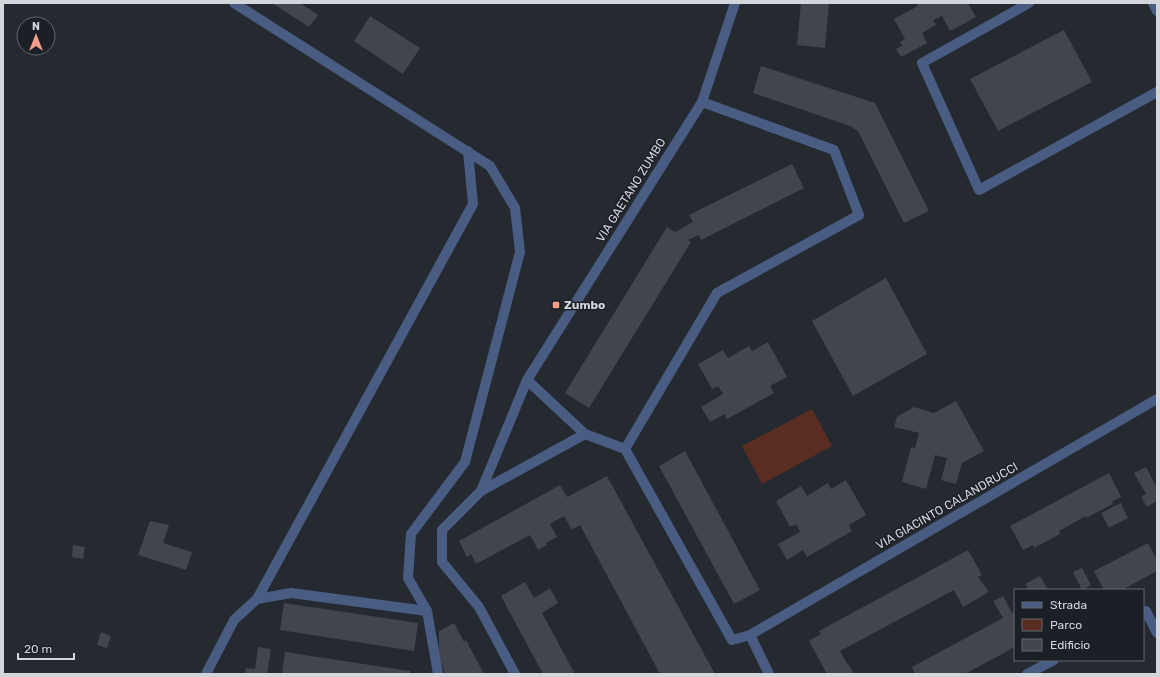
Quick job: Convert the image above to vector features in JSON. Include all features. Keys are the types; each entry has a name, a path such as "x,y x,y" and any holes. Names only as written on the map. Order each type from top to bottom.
{"street":[{"path":"234,3 490,166 515,208 520,252 465,462 411,534 408,578 427,611 438,674"},
{"name":"VIA GAETANO ZUMBO","path":"481,491 527,380 702,102 735,3"},
{"path":"1029,3 922,63 979,190 1157,92"},
{"path":"1153,3 1157,11"},
{"path":"527,380 585,434 625,450 717,293 860,215 834,150 702,102"},
{"path":"206,674 234,620 257,599 472,204 468,151"},
{"name":"VIA GIACINTO CALANDRUCCI","path":"625,450 732,640 750,635 1157,399"},
{"path":"515,674 479,607 442,562 442,530 481,491 585,434"},
{"path":"257,599 291,593 427,611"},
{"path":"1144,612 1146,611 1157,633"},
{"path":"750,635 769,674"},
{"path":"1027,674 1052,661"}],"green space":[{"path":"812,409 832,446 762,484 742,446"}],"building":[{"path":"272,3 300,3 318,15 309,27"},
{"path":"801,3 829,3 825,48 797,45"},
{"path":"916,3 968,3 976,17 950,31 942,16 933,20 936,25 922,33 927,43 901,57 896,49 902,46 900,42 905,39 894,19 918,6"},
{"path":"370,16 420,48 403,74 354,41"},
{"path":"1064,30 1092,82 998,131 970,79"},
{"path":"761,66 875,103 929,211 904,223 858,131 850,126 753,93"},
{"path":"792,164 804,188 701,240 699,235 688,240 691,242 589,408 565,393 667,227 675,232 693,222 689,215"},
{"path":"886,278 927,354 853,396 812,321"},
{"path":"768,342 787,377 770,386 774,393 727,419 725,414 710,422 701,407 723,394 718,386 712,389 698,364 723,350 728,358 749,346 752,351"},
{"path":"956,401 984,451 962,463 956,484 941,480 947,458 935,455 926,489 902,482 911,447 915,448 919,433 894,427 897,417 914,407 934,413"},
{"path":"685,451 760,590 734,604 659,466"},
{"path":"1146,467 1157,488 1157,501 1147,507 1141,497 1146,494 1134,473"},
{"path":"1109,473 1121,497 1112,502 1113,504 1086,518 1086,516 1059,531 1060,534 1034,548 1033,545 1023,550 1010,526"},
{"path":"607,476 715,674 660,674 580,525 572,530 564,516 550,524 557,537 546,543 547,545 538,550 530,535 476,564 471,554 467,557 459,541 560,485 567,497"},
{"path":"846,480 866,515 849,525 852,531 807,557 803,550 787,560 778,544 800,532 796,524 790,527 776,501 801,486 807,496 828,483 831,489"},
{"path":"1121,503 1128,518 1109,528 1101,513"},
{"path":"150,521 169,525 163,543 192,552 186,570 138,555"},
{"path":"1148,543 1157,560 1157,571 1124,589 1103,589 1094,571"},
{"path":"73,545 85,547 83,559 72,557"},
{"path":"968,550 982,575 978,577 989,592 963,607 954,590 840,651 854,674 827,674 809,641 821,634 819,631"},
{"path":"1082,568 1091,585 1082,589 1073,572"},
{"path":"1040,576 1047,589 1028,589 1025,584"},
{"path":"525,582 534,598 550,588 558,603 542,613 575,674 543,674 501,596"},
{"path":"1003,596 1012,613 1014,612 1014,648 965,674 915,674 912,667 1003,618 993,601"},
{"path":"284,603 418,623 414,651 280,630"},
{"path":"454,623 464,642 466,640 484,674 445,674 437,650 439,647 439,631"},
{"path":"101,632 111,636 107,648 97,645"},
{"path":"258,647 271,649 267,674 245,674 246,668 255,669"},
{"path":"285,652 410,671 410,674 282,674"}],"place":[{"name":"Zumbo","path":"556,305"}]}
